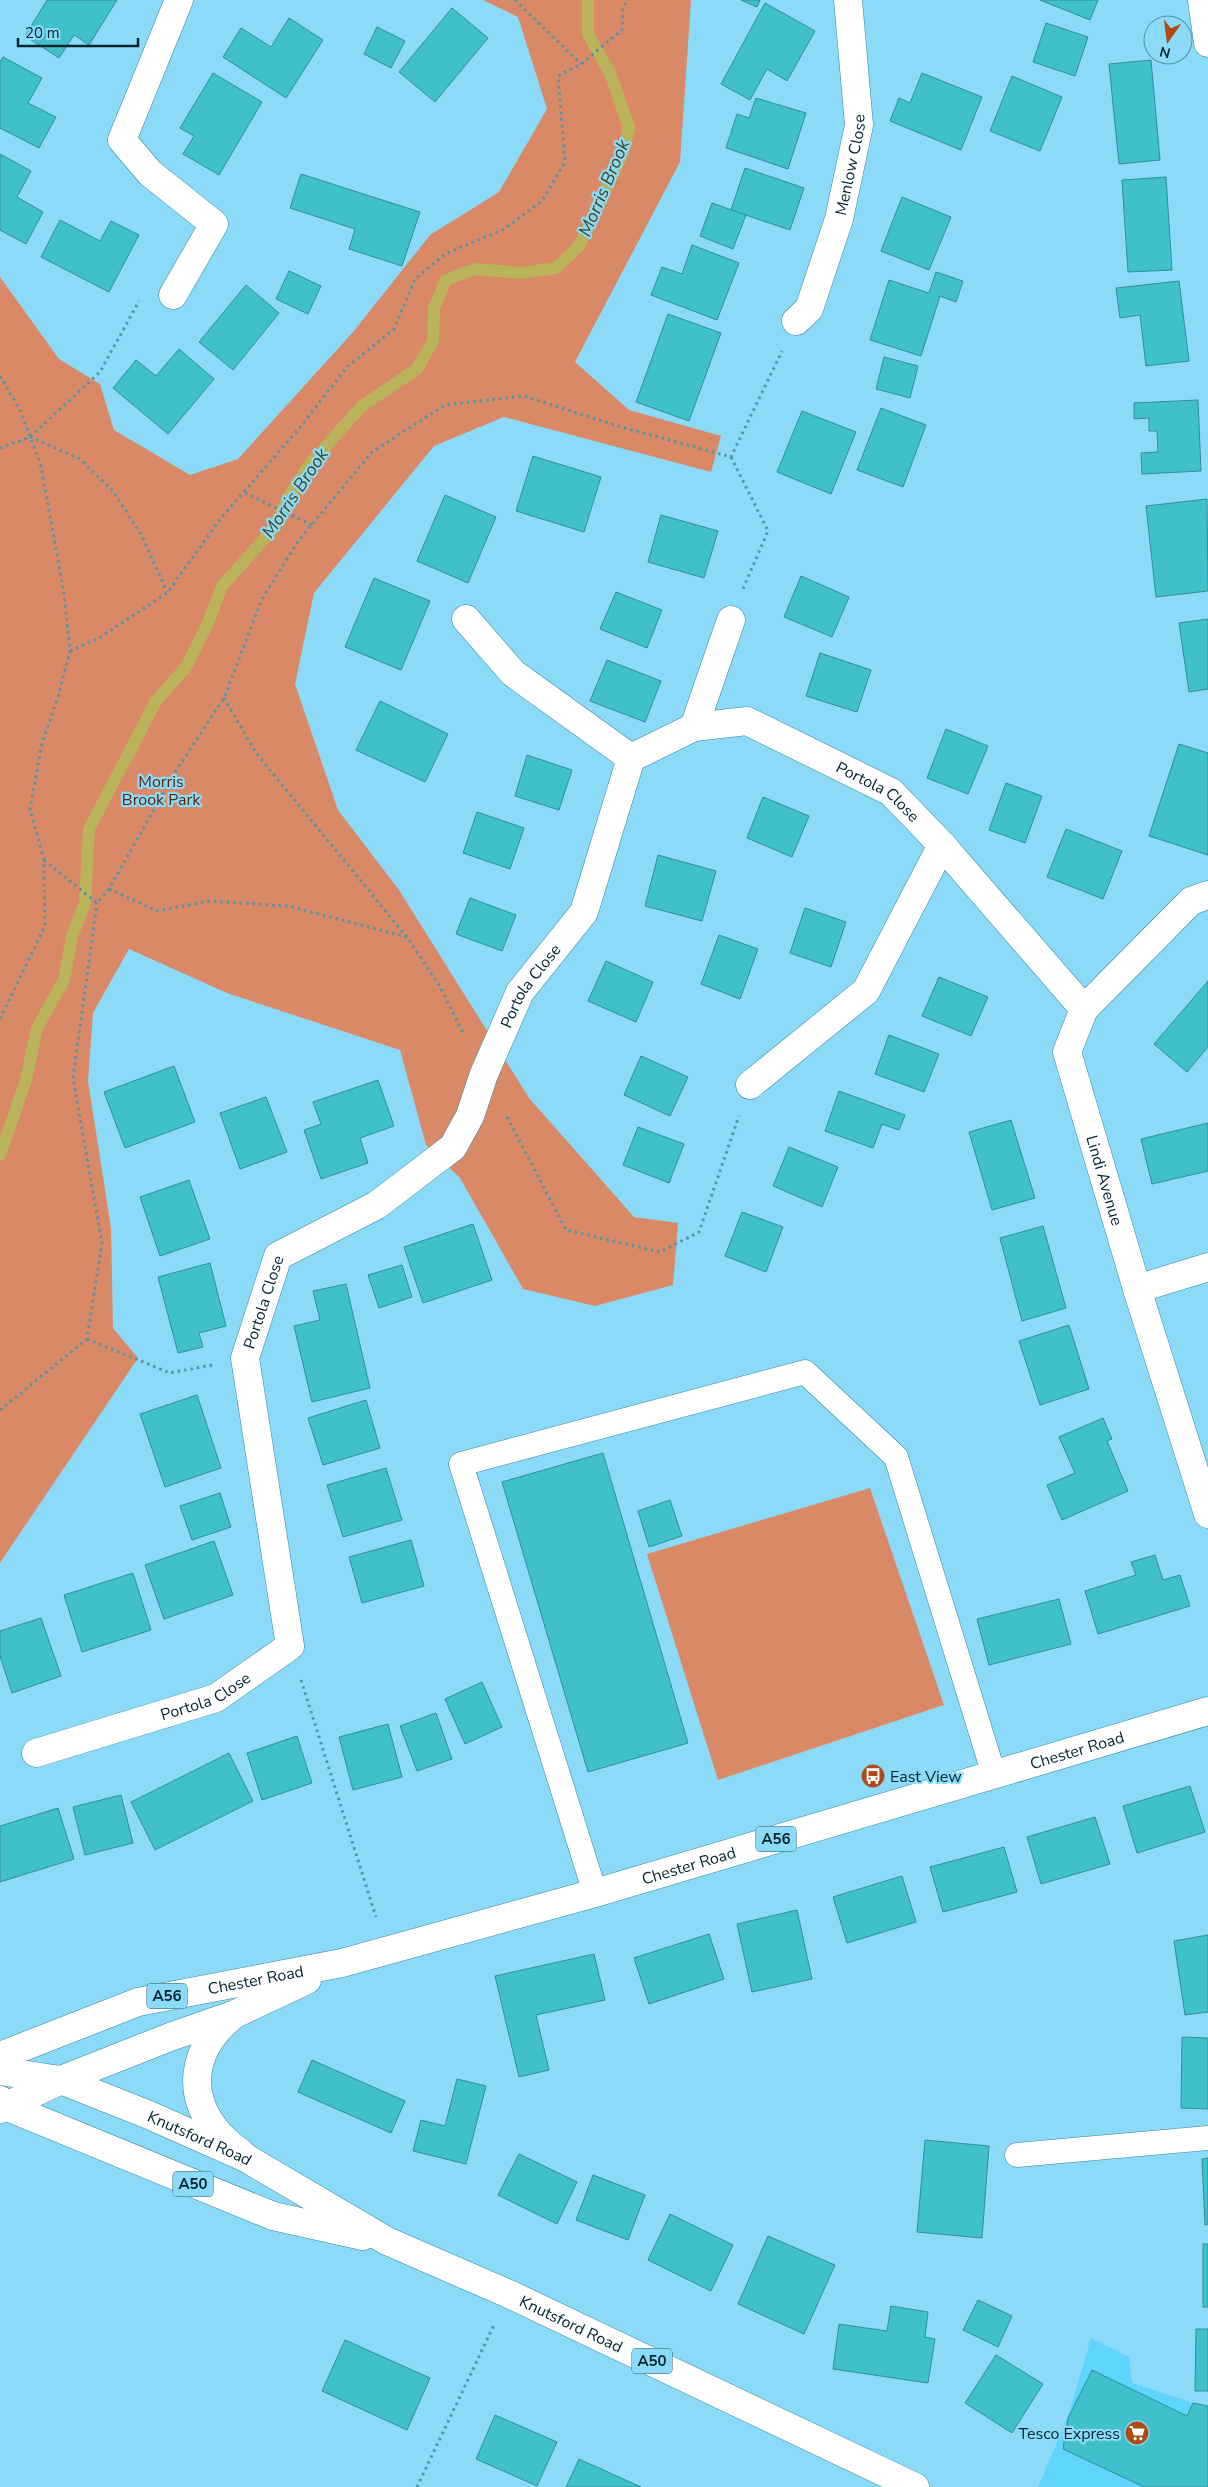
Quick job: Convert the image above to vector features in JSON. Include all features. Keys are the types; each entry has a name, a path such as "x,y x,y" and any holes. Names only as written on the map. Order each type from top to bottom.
{"main road":[{"path":"173,295 214,224 150,173 122,140 179,0"},
{"name":"Menlow Close","path":"796,321 809,309 840,219 859,125 848,0"},
{"path":"1202,0 1208,43"},
{"path":"466,619 513,673 631,758"},
{"path":"694,727 730,620"},
{"name":"Portola Close","path":"36,1753 216,1698 290,1646 245,1358 278,1256 377,1205 454,1147 470,1116 484,1074 520,992 584,912 631,758 694,727 747,721 891,792 942,845 1084,1009"},
{"path":"750,1085 866,991 942,845"},
{"name":"Lindi Avenue","path":"1208,895 1191,901 1084,1009 1067,1052 1137,1289 1208,1514"},
{"path":"1137,1289 1208,1267"},
{"name":"Chester Road","path":"0,2056 138,2002 342,1964 386,1950 595,1893 1208,1711"},
{"name":"Chester Road","path":"61,2080 170,2037 233,2015 342,1964"},
{"name":"A56","path":"233,2015 217,2029 205,2045 198,2061 198,2095 205,2113 219,2134 246,2158"},
{"name":"Knutsford Road","path":"0,2071 61,2080 149,2115 246,2158 387,2241 509,2294 915,2487"},
{"name":"A56","path":"2,2105 61,2080"},
{"name":"Knutsford Road","path":"2,2105 273,2216 387,2241"}],"lane":[{"path":"595,1893 461,1464 805,1372 896,1457 994,1775"},
{"path":"1017,2155 1208,2138"}],"path":[{"path":"515,0 581,64"},
{"path":"70,651 101,637 167,593 221,518 245,493 347,367 394,329 415,279 445,254 504,229 542,201 565,162 558,76 581,64 622,30 624,8 627,0"},
{"path":"0,448 30,437 100,372 142,295"},
{"path":"731,457 796,321"},
{"path":"0,376 22,412 41,466 62,583 70,651 58,697 42,743 30,809 44,860 45,926 0,1019"},
{"path":"0,1410 87,1339 102,1243 73,1078 97,903 109,889 174,774 224,698 262,599 300,540 372,452 446,405 524,396 618,426 731,457 768,531 730,620"},
{"path":"30,437 80,459 114,491 142,536 167,593"},
{"path":"245,493 312,525"},
{"path":"44,860 97,903"},
{"path":"109,889 157,911 209,901 288,906 407,937"},
{"path":"87,1339 170,1373 245,1358"},
{"path":"290,1646 386,1950"},
{"path":"417,2487 509,2294"}],"shaded area":[{"name":"Tesco Express","path":"1091,2338 1129,2357 1132,2383 1208,2406 1208,2487 1038,2487 1068,2417"}],"green space":[{"name":"Morris Brook Park","path":"483,0 691,0 680,162 575,362 629,410 721,436 711,472 504,417 434,446 314,593 295,684 338,810 399,890 529,1098 634,1217 678,1223 673,1285 595,1306 523,1289 460,1178 426,1145 400,1050 227,993 129,949 93,1013 88,1081 111,1228 113,1328 138,1358 0,1563 0,277 59,359 100,384 114,430 190,475 238,459 354,331 430,235 499,192 547,109 518,17"},
{"path":"870,1488 944,1705 718,1780 647,1554"}],"building":[{"path":"47,0 117,0 89,45 74,35 59,58 25,36"},
{"path":"741,0 760,0 757,7"},
{"path":"1040,0 1098,0 1090,20"},
{"path":"765,3 815,31 787,81 767,69 750,100 721,84"},
{"path":"452,8 488,38 435,102 399,72"},
{"path":"289,18 323,40 286,98 223,57 241,28 271,47"},
{"path":"1046,23 1088,37 1075,76 1033,62"},
{"path":"377,27 405,41 391,68 364,54"},
{"path":"3,57 42,78 28,103 56,117 39,148 0,128 0,62"},
{"path":"1143,61 1143,65 1151,65 1160,160 1119,164 1109,64"},
{"path":"213,73 262,102 219,175 183,154 194,136 180,128"},
{"path":"922,73 982,97 961,150 890,121 899,98 910,103"},
{"path":"1012,76 1062,97 1040,151 990,131"},
{"path":"756,98 806,113 788,169 726,148 737,114 749,118"},
{"path":"0,154 31,171 17,197 43,212 26,244 0,230"},
{"path":"745,168 804,188 790,230 731,210"},
{"path":"301,174 420,212 402,266 349,249 355,229 290,208"},
{"path":"1166,177 1172,270 1128,272 1122,180"},
{"path":"902,197 951,217 929,270 881,251"},
{"path":"712,203 746,215 733,249 700,236"},
{"path":"60,220 100,241 111,221 139,235 109,292 41,257"},
{"path":"692,245 739,263 717,320 651,295 662,267 682,274"},
{"path":"289,271 321,286 308,314 276,299"},
{"path":"936,272 963,281 956,302 940,296 921,356 870,340 889,280 929,293"},
{"path":"1179,281 1189,361 1146,366 1140,315 1120,318 1116,288"},
{"path":"246,285 279,313 233,370 199,342"},
{"path":"668,314 721,333 689,421 636,402"},
{"path":"179,349 214,379 168,434 113,388 136,360 156,376"},
{"path":"884,357 918,366 910,398 876,389"},
{"path":"1198,400 1201,471 1142,474 1141,453 1158,452 1157,431 1149,431 1149,418 1134,419 1134,403"},
{"path":"881,408 926,425 903,487 857,470"},
{"path":"802,411 856,432 831,494 777,472"},
{"path":"533,456 601,477 584,532 516,511"},
{"path":"445,495 496,517 468,583 417,561"},
{"path":"1207,499 1208,591 1156,597 1146,506"},
{"path":"661,515 718,531 704,578 648,562"},
{"path":"801,576 849,597 832,637 784,617"},
{"path":"374,578 430,601 401,670 345,647"},
{"path":"616,592 662,610 647,648 600,629"},
{"path":"1208,619 1208,689 1189,692 1179,623"},
{"path":"820,653 871,670 857,712 806,696"},
{"path":"607,660 661,681 645,722 590,701"},
{"path":"380,701 448,734 425,782 356,750"},
{"path":"946,729 988,746 968,794 927,778"},
{"path":"1179,744 1208,753 1208,855 1149,836"},
{"path":"527,755 572,770 559,810 515,796"},
{"path":"1006,783 1042,796 1025,843 989,830"},
{"path":"763,797 809,816 792,857 747,838"},
{"path":"477,812 524,828 510,869 463,853"},
{"path":"1066,829 1122,851 1103,899 1047,877"},
{"path":"658,855 716,871 702,921 645,906"},
{"path":"470,898 516,915 502,951 456,934"},
{"path":"805,908 846,922 831,967 790,953"},
{"path":"719,935 758,949 740,999 701,984"},
{"path":"606,961 653,982 636,1022 588,1001"},
{"path":"939,977 988,997 971,1036 922,1016"},
{"path":"1208,981 1208,1047 1187,1072 1154,1044"},
{"path":"889,1035 939,1054 924,1092 875,1074"},
{"path":"641,1056 688,1077 670,1116 624,1095"},
{"path":"174,1066 195,1122 125,1148 104,1092"},
{"path":"378,1080 394,1126 360,1138 368,1163 321,1179 304,1130 321,1124 313,1102"},
{"path":"839,1091 905,1115 899,1130 882,1124 873,1148 825,1131"},
{"path":"266,1097 287,1152 240,1169 220,1113"},
{"path":"1011,1120 1035,1198 992,1210 969,1132"},
{"path":"1208,1123 1208,1171 1152,1184 1141,1139"},
{"path":"638,1127 684,1144 669,1183 623,1165"},
{"path":"789,1147 838,1167 822,1207 773,1186"},
{"path":"189,1180 210,1239 160,1256 140,1197"},
{"path":"742,1212 783,1227 766,1272 725,1256"},
{"path":"473,1224 492,1280 423,1303 404,1247"},
{"path":"1043,1226 1066,1308 1022,1321 1000,1238"},
{"path":"210,1263 226,1326 199,1333 203,1347 178,1353 158,1277"},
{"path":"402,1265 412,1297 379,1308 368,1275"},
{"path":"346,1284 370,1388 312,1402 294,1326 320,1320 313,1291"},
{"path":"1069,1325 1089,1389 1040,1405 1019,1341"},
{"path":"197,1395 221,1468 165,1487 140,1414"},
{"path":"366,1400 380,1448 323,1465 308,1418"},
{"path":"1103,1418 1112,1439 1107,1441 1128,1491 1062,1520 1047,1485 1075,1473 1059,1437"},
{"path":"603,1453 688,1743 588,1772 502,1482"},
{"path":"386,1468 402,1520 343,1537 327,1485"},
{"path":"220,1493 231,1527 192,1540 180,1506"},
{"path":"670,1500 682,1536 649,1547 638,1511"},
{"path":"411,1540 424,1586 362,1603 349,1557"},
{"path":"214,1541 233,1595 164,1619 145,1565"},
{"path":"1155,1555 1163,1580 1180,1575 1190,1606 1098,1634 1085,1591 1136,1575 1131,1562"},
{"path":"133,1573 151,1630 82,1652 64,1595"},
{"path":"1059,1599 1071,1644 989,1665 977,1619"},
{"path":"41,1618 61,1676 12,1693 0,1656 0,1631"},
{"path":"482,1682 502,1727 465,1744 445,1699"},
{"path":"436,1713 452,1759 417,1771 400,1726"},
{"path":"388,1724 402,1777 353,1790 339,1737"},
{"path":"297,1736 312,1783 262,1800 247,1753"},
{"path":"229,1753 253,1801 155,1850 131,1802"},
{"path":"1190,1786 1205,1832 1137,1853 1123,1806"},
{"path":"121,1795 133,1843 85,1855 73,1807"},
{"path":"58,1808 74,1859 0,1882 0,1826"},
{"path":"1095,1817 1110,1864 1041,1884 1027,1837"},
{"path":"1004,1847 1017,1892 943,1912 930,1867"},
{"path":"902,1876 916,1922 847,1943 833,1897"},
{"path":"797,1910 812,1979 752,1992 737,1924"},
{"path":"709,1934 724,1979 649,2004 634,1958"},
{"path":"1208,1935 1208,2012 1185,2015 1174,1941"},
{"path":"594,1954 605,2000 536,2015 549,2070 519,2077 495,1976"},
{"path":"1182,2037 1208,2038 1208,2109 1181,2108"},
{"path":"312,2060 405,2101 391,2133 298,2092"},
{"path":"457,2079 486,2086 466,2164 413,2151 421,2120 445,2126"},
{"path":"925,2140 989,2146 982,2238 917,2232"},
{"path":"519,2154 577,2182 557,2224 498,2195"},
{"path":"1208,2158 1208,2224 1205,2225 1202,2159"},
{"path":"593,2175 645,2195 628,2240 576,2220"},
{"path":"670,2214 733,2245 711,2291 648,2260"},
{"path":"768,2236 835,2265 804,2334 738,2304"},
{"path":"1203,2244 1208,2244 1208,2307 1203,2307"},
{"path":"978,2300 1012,2316 998,2347 963,2330"},
{"path":"891,2306 928,2312 925,2337 935,2339 928,2383 833,2369 839,2324 887,2331"},
{"path":"1196,2329 1208,2329 1208,2391 1195,2391"},
{"path":"345,2340 430,2378 407,2430 322,2391"},
{"path":"996,2355 1043,2384 1012,2433 965,2403"},
{"name":"Tesco Express","path":"1092,2370 1187,2416 1193,2403 1208,2406 1208,2487 1144,2487 1063,2449 1068,2418"},
{"path":"495,2415 557,2442 537,2486 476,2459"},
{"path":"579,2459 641,2487 566,2487"}],"waterway":[{"name":"Morris Brook","path":"0,1155 26,1080 37,1028 64,980 72,936 85,903 89,829 156,701 186,667 208,623 222,586 273,529 287,500 309,465 362,406 417,369 433,341 434,308 446,280 475,269 522,273 556,268 579,246 623,153 629,128 611,75 588,34 588,0"}],"place":[{"name":"East View","path":"873,1776"},
{"name":"Tesco Express","path":"1137,2433"}]}
